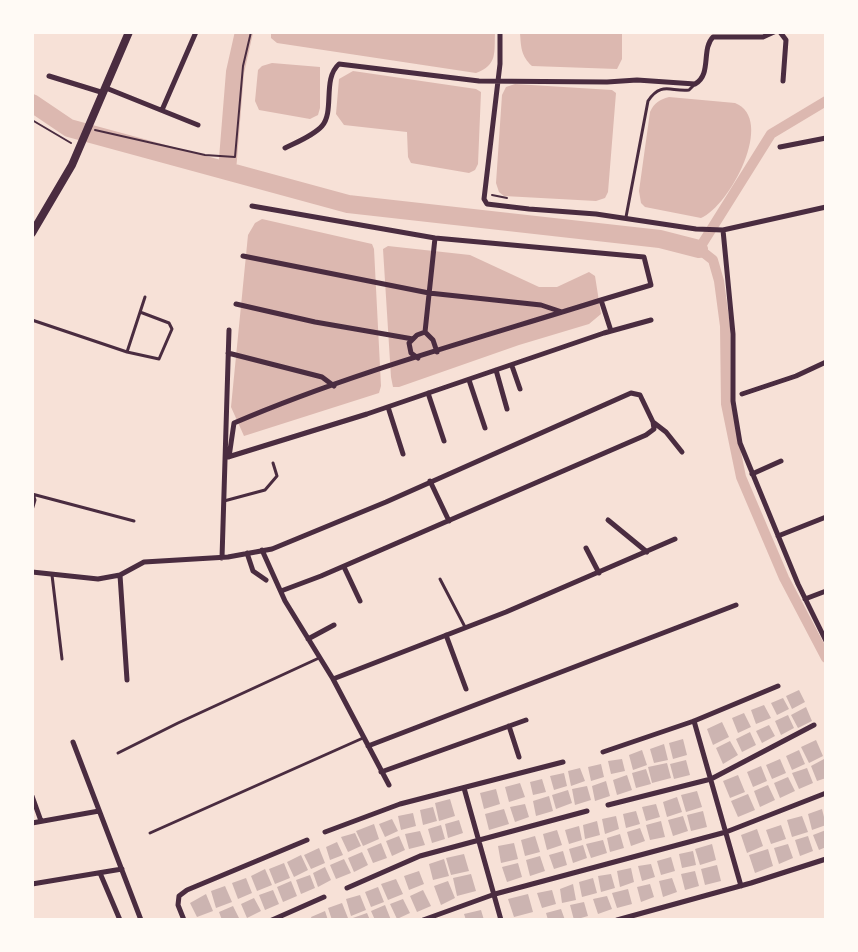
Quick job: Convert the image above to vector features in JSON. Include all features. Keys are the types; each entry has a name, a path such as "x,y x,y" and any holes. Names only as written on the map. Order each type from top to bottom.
{"street":[{"path":"32,233 60,189 81,146 129,32"},
{"path":"162,110 196,32"},
{"path":"500,32 500,64 496,81 484,199 487,204 492,206 626,217 696,228 723,230 826,207"},
{"path":"285,148 316,132 324,123 332,74 339,64 469,80 607,82 637,80 695,84 703,77 710,40 714,37 763,37 774,32"},
{"path":"780,32 786,40 783,81"},
{"path":"49,76 105,91 162,110 198,125"},
{"path":"780,148 826,138"},
{"path":"222,558 224,501 228,458 234,423 334,386 418,358 651,284 644,257 435,238 252,206"},
{"path":"723,230 733,334 734,409 740,443 805,600 826,641"},
{"path":"425,332 435,238"},
{"path":"243,256 429,293 541,305 562,312"},
{"path":"600,300 612,331"},
{"path":"236,304 315,322 413,340"},
{"path":"228,458 428,394 612,331 651,320"},
{"path":"228,458 225,411 230,330"},
{"path":"418,358 411,353 409,343 417,335 425,332"},
{"path":"425,332 434,340 437,352"},
{"path":"228,353 322,377 334,386"},
{"path":"742,394 788,380 826,362"},
{"path":"512,366 520,390"},
{"path":"496,370 507,409"},
{"path":"469,380 485,428"},
{"path":"32,572 98,579 120,575 144,562 222,558 292,542 632,393 640,395 653,422 654,429 646,436 344,567 281,591"},
{"path":"428,394 444,441"},
{"path":"388,407 403,454"},
{"path":"653,422 660,426 682,452"},
{"path":"752,474 781,461"},
{"path":"430,481 449,521"},
{"path":"778,536 826,517"},
{"path":"608,520 646,552"},
{"path":"333,678 465,628 599,573 675,539"},
{"path":"586,548 599,573"},
{"path":"262,550 281,591 319,658 333,678 389,785"},
{"path":"247,553 252,570 266,580"},
{"path":"344,567 360,601"},
{"path":"120,575 127,680"},
{"path":"805,600 826,592"},
{"path":"368,746 736,605"},
{"path":"308,639 334,625"},
{"path":"446,635 466,689"},
{"path":"604,752 694,721 778,686"},
{"path":"382,772 526,720"},
{"path":"694,721 741,886"},
{"path":"608,805 711,779 814,725"},
{"path":"509,726 519,757"},
{"path":"74,742 141,920"},
{"path":"325,832 400,804 563,762"},
{"path":"464,788 501,920"},
{"path":"423,920 495,894 726,832 826,794"},
{"path":"32,796 41,822"},
{"path":"32,823 99,811"},
{"path":"347,888 420,856 587,811"},
{"path":"184,920 178,905 179,896 187,890 307,840"},
{"path":"617,920 741,886 826,859"},
{"path":"32,884 122,869"},
{"path":"100,872 120,920"},
{"path":"272,920 324,897"}],"lane":[{"path":"626,217 648,101 658,90 689,90 695,84"},
{"path":"127,352 145,297"},
{"path":"32,320 127,352 159,359 172,329 169,323 140,312"},
{"path":"224,501 270,487 276,476 273,463"},
{"path":"32,510 35,500 33,494"},
{"path":"33,494 134,521"},
{"path":"52,575 62,659"},
{"path":"440,579 465,628"},
{"path":"118,753 319,658"},
{"path":"150,833 364,738"}],"path":[{"path":"32,120 81,146"}],"shaded area":[{"path":"271,33 495,33 494,52 491,62 483,70 476,73 277,43 271,38"},
{"path":"520,33 622,33 622,59 617,69 532,66 521,47"},
{"path":"272,63 320,67 320,108 318,115 310,119 259,110 255,101 258,70 262,66"},
{"path":"353,71 476,89 481,92 478,164 475,170 469,173 411,163 408,157 407,132 344,125 336,114 339,79"},
{"path":"515,84 612,90 616,93 608,192 605,198 596,201 504,196 499,192 496,183 502,95 506,87"},
{"path":"669,97 735,103 746,112 751,126 750,143 735,181 724,197 712,210 701,218 645,207 641,203 639,191 650,112 658,102"},
{"path":"262,219 372,244 374,249 381,386 379,393 244,436 231,407 248,235 255,223"},
{"path":"388,246 470,255 539,287 557,287 589,272 595,276 601,314 589,324 519,345 399,387 393,387 383,249"}],"building":[{"path":"799,690 805,702 792,709 786,696"},
{"path":"783,698 789,709 777,715 771,703"},
{"path":"764,705 771,718 756,724 751,710"},
{"path":"806,707 812,721 798,728 791,715"},
{"path":"744,713 751,727 738,733 732,718"},
{"path":"788,715 794,728 781,735 775,721"},
{"path":"722,722 729,737 713,745 707,729"},
{"path":"769,725 775,736 762,743 756,731"},
{"path":"750,732 756,745 742,752 736,739"},
{"path":"683,739 687,755 673,759 669,743"},
{"path":"816,740 823,756 809,763 801,747"},
{"path":"730,741 738,755 723,764 716,748"},
{"path":"664,744 668,760 654,763 650,749"},
{"path":"642,750 647,765 633,770 629,755"},
{"path":"799,750 805,764 792,770 786,756"},
{"path":"622,759 625,771 611,774 608,761"},
{"path":"780,759 786,773 772,779 766,765"},
{"path":"824,759 826,778 817,781 811,766"},
{"path":"686,760 690,775 674,779 670,764"},
{"path":"667,763 671,778 652,783 648,767"},
{"path":"601,764 604,777 591,781 588,767"},
{"path":"761,766 767,781 753,787 747,772"},
{"path":"580,768 585,781 571,786 568,771"},
{"path":"807,768 813,783 799,789 792,773"},
{"path":"646,769 651,784 636,788 632,773"},
{"path":"564,773 567,786 554,790 550,776"},
{"path":"627,775 632,790 617,795 613,780"},
{"path":"738,775 745,792 730,798 723,781"},
{"path":"788,777 795,791 780,798 774,783"},
{"path":"542,779 546,792 533,795 530,782"},
{"path":"606,781 610,796 595,801 592,786"},
{"path":"520,783 525,797 509,802 505,787"},
{"path":"768,785 775,800 760,807 754,791"},
{"path":"587,786 591,800 575,805 572,789"},
{"path":"496,789 500,804 484,809 480,793"},
{"path":"568,790 572,803 556,809 552,795"},
{"path":"697,791 702,807 686,812 681,795"},
{"path":"748,794 755,810 738,817 731,801"},
{"path":"549,796 553,811 536,816 533,801"},
{"path":"677,797 682,812 667,817 663,802"},
{"path":"450,799 455,816 439,821 435,803"},
{"path":"525,804 529,817 515,822 510,807"},
{"path":"656,804 660,817 646,821 642,807"},
{"path":"433,807 437,821 423,825 420,810"},
{"path":"504,809 509,824 489,830 485,814"},
{"path":"822,809 826,825 812,830 808,814"},
{"path":"636,811 640,824 626,828 623,814"},
{"path":"703,811 707,827 691,831 687,815"},
{"path":"413,813 416,826 401,830 398,816"},
{"path":"616,816 619,829 605,834 602,819"},
{"path":"683,816 688,831 673,836 668,820"},
{"path":"802,816 808,832 792,837 787,820"},
{"path":"392,819 398,831 385,837 379,824"},
{"path":"459,820 463,833 448,838 445,824"},
{"path":"597,821 600,835 585,839 583,825"},
{"path":"661,821 665,837 650,840 646,825"},
{"path":"374,824 379,839 363,846 356,831"},
{"path":"441,825 445,839 432,843 428,829"},
{"path":"781,825 786,839 771,844 766,830"},
{"path":"579,826 582,840 569,844 565,830"},
{"path":"640,828 645,841 631,846 627,832"},
{"path":"757,829 763,846 747,853 741,835"},
{"path":"557,830 562,845 547,850 543,834"},
{"path":"826,830 826,847 819,850 813,835"},
{"path":"420,831 425,845 409,849 405,834"},
{"path":"355,833 361,846 348,852 341,837"},
{"path":"620,834 624,848 610,852 607,838"},
{"path":"399,836 405,850 392,856 386,841"},
{"path":"535,836 540,852 525,856 521,840"},
{"path":"808,836 813,851 800,856 795,840"},
{"path":"603,840 607,853 591,858 586,844"},
{"path":"337,842 343,855 330,860 326,847"},
{"path":"381,843 387,858 373,863 367,849"},
{"path":"514,843 518,859 501,863 498,846"},
{"path":"712,844 716,860 700,865 695,849"},
{"path":"788,844 793,858 779,864 774,848"},
{"path":"583,845 587,858 573,863 569,849"},
{"path":"319,848 325,863 311,869 304,855"},
{"path":"768,849 773,866 755,873 749,855"},
{"path":"563,851 567,865 554,869 549,855"},
{"path":"693,851 696,865 682,868 679,854"},
{"path":"362,852 368,865 354,872 348,858"},
{"path":"464,854 469,871 451,875 446,858"},
{"path":"301,855 308,870 294,877 287,862"},
{"path":"540,856 545,871 530,876 526,860"},
{"path":"671,857 675,871 661,875 657,861"},
{"path":"344,859 351,873 336,879 330,865"},
{"path":"444,859 449,876 433,880 429,864"},
{"path":"284,863 290,878 275,884 269,869"},
{"path":"518,863 522,877 507,882 502,867"},
{"path":"651,864 655,877 642,881 638,866"},
{"path":"717,865 721,881 705,885 701,869"},
{"path":"325,867 331,880 318,887 313,873"},
{"path":"631,868 634,882 620,887 617,871"},
{"path":"265,869 272,885 257,891 251,876"},
{"path":"419,871 424,884 409,890 404,876"},
{"path":"695,871 699,886 685,890 681,874"},
{"path":"471,874 476,891 457,896 453,878"},
{"path":"611,874 615,888 601,892 598,876"},
{"path":"310,875 315,888 301,894 296,880"},
{"path":"246,878 252,893 238,899 232,883"},
{"path":"593,878 597,893 582,897 579,882"},
{"path":"672,878 677,892 663,897 659,881"},
{"path":"396,879 403,894 388,900 381,884"},
{"path":"291,881 297,896 283,902 277,887"},
{"path":"448,881 455,898 441,905 434,886"},
{"path":"573,884 576,900 562,903 560,889"},
{"path":"650,884 654,897 641,902 637,887"},
{"path":"225,886 232,902 216,908 211,891"},
{"path":"378,887 384,902 371,907 365,892"},
{"path":"628,889 632,904 617,908 612,893"},
{"path":"273,890 279,904 265,910 259,895"},
{"path":"423,890 431,906 417,912 410,896"},
{"path":"552,890 556,904 542,908 537,893"},
{"path":"206,894 213,911 197,917 190,903"},
{"path":"528,894 533,912 514,917 508,899"},
{"path":"360,895 366,910 351,916 346,899"},
{"path":"607,896 612,909 598,914 593,899"},
{"path":"254,898 261,911 247,918 241,904"},
{"path":"403,899 410,913 397,919 390,904"},
{"path":"584,902 588,916 574,920 570,905"},
{"path":"342,903 348,918 332,920 328,908"},
{"path":"385,905 391,920 375,920 371,911"},
{"path":"233,906 240,920 222,920 219,912"},
{"path":"561,909 565,920 548,920 546,913"},
{"path":"481,910 484,920 466,920 464,914"},
{"path":"325,911 328,920 312,920 311,917"},
{"path":"367,913 370,920 350,920 350,919"}],"waterway":[{"path":"227,171 235,72 244,32"},
{"path":"826,101 771,134 699,249 713,260 719,281 725,326 726,404 741,477 784,578 826,658"},
{"path":"32,103 69,128 348,204 660,239 699,249"}]}
